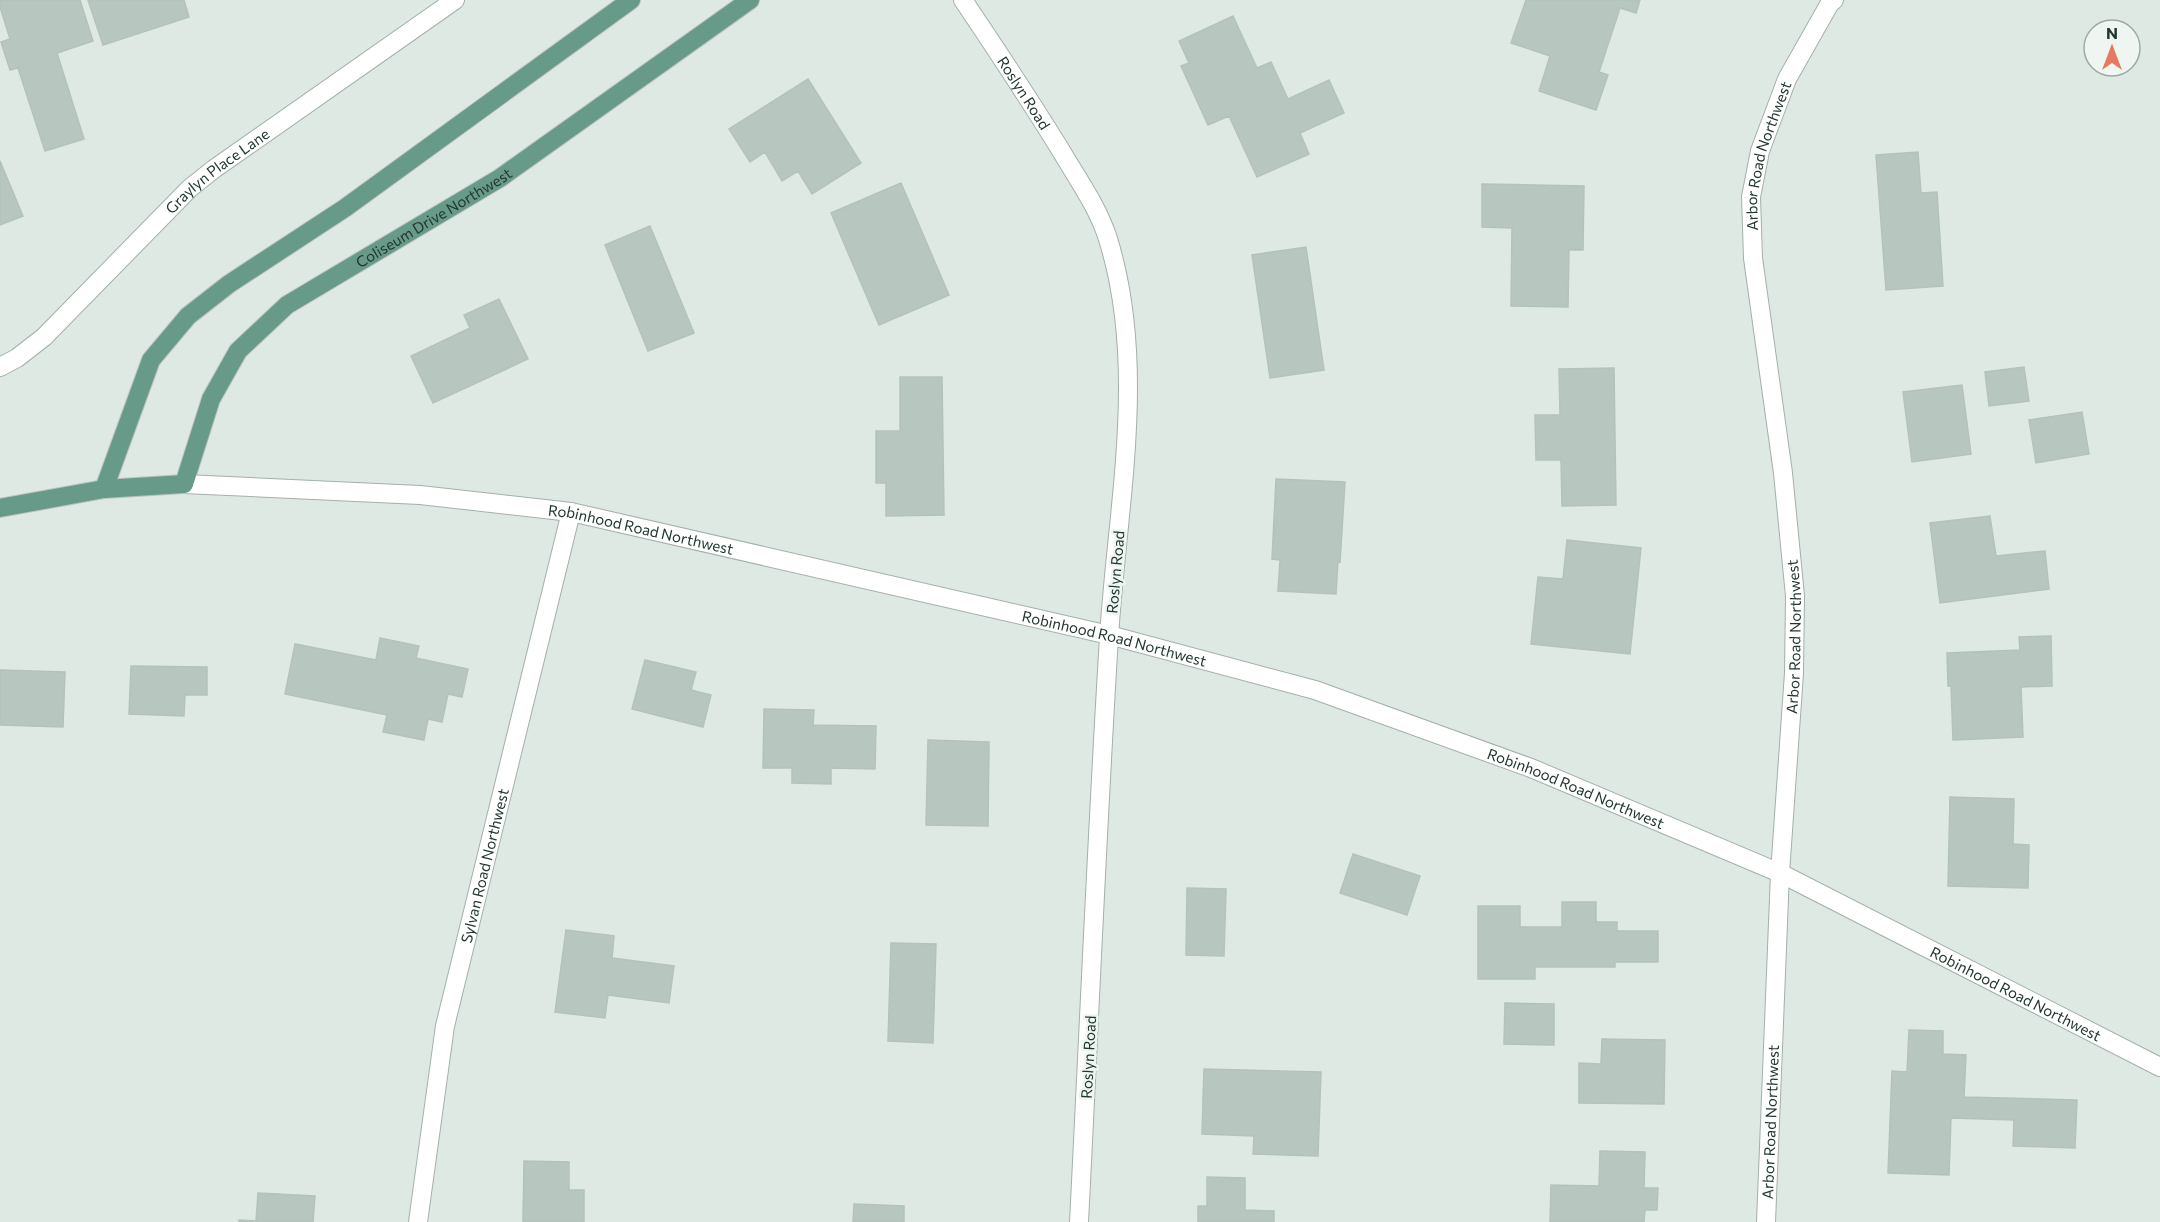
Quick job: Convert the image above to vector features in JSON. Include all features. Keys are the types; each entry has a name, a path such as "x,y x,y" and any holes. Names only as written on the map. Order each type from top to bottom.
{"main road":[{"path":"104,489 151,360 188,316 229,285 345,208 631,0"},
{"name":"Coliseum Drive Northwest","path":"184,484 211,399 238,351 287,305 500,178 750,0"},
{"name":"Robinhood Road Northwest","path":"0,508 104,489 184,484"}],"street":[{"name":"Graylyn Place Lane","path":"0,367 17,358 44,337 198,182 455,0"},
{"name":"Roslyn Road","path":"963,0 1023,90 1088,195 1107,237 1119,287 1127,359 1127,436 1109,635 1079,1222"},
{"name":"Arbor Road Northwest","path":"1766,1222 1780,873 1794,673 1795,596 1783,473 1753,258 1751,197 1760,151 1787,79 1831,1"},
{"name":"Robinhood Road Northwest","path":"184,484 420,495 571,512 1109,635 1325,694 1531,768 1780,873 2160,1067"},
{"name":"Sylvan Road Northwest","path":"417,1222 445,1026 571,512"}],"building":[{"path":"0,0 80,0 93,41 57,53 84,139 45,151 18,68 10,70 1,42 10,39"},
{"path":"88,0 184,0 189,17 103,45"},
{"path":"1526,0 1640,0 1636,13 1620,8 1599,72 1608,75 1596,110 1539,91 1550,56 1511,43"},
{"path":"1233,16 1257,68 1271,62 1288,99 1329,80 1344,113 1300,133 1309,154 1257,177 1229,116 1208,125 1181,66 1189,63 1179,41"},
{"path":"808,79 861,163 812,194 798,171 782,181 765,152 750,162 729,129"},
{"path":"1918,152 1921,193 1937,192 1943,286 1886,290 1876,155"},
{"path":"0,161 23,216 0,225"},
{"path":"901,183 949,295 879,325 831,213"},
{"path":"1482,184 1584,186 1583,250 1569,250 1568,307 1511,306 1512,228 1482,227"},
{"path":"650,226 694,333 648,351 605,245"},
{"path":"1306,247 1324,370 1270,378 1252,255"},
{"path":"499,299 528,359 433,403 411,356 470,328 464,315"},
{"path":"2024,367 2029,401 1989,406 1985,372"},
{"path":"1614,368 1616,505 1562,506 1561,460 1536,460 1535,415 1560,415 1559,369"},
{"path":"900,377 942,377 944,515 886,516 886,483 876,483 876,431 900,431"},
{"path":"1962,385 1971,454 1912,462 1903,392"},
{"path":"2082,412 2089,454 2036,463 2029,420"},
{"path":"1276,479 1345,482 1336,594 1278,591 1280,560 1272,559"},
{"path":"1990,516 1996,556 2045,551 2049,589 1940,603 1930,523"},
{"path":"1567,540 1641,548 1630,654 1531,644 1538,577 1563,579"},
{"path":"2051,636 2052,686 2021,687 2023,737 1953,740 1947,653 2020,650 2019,637"},
{"path":"380,638 419,646 416,658 468,669 462,697 448,694 442,722 428,719 424,740 383,732 387,715 285,694 295,644 376,660"},
{"path":"645,660 696,672 691,690 711,695 703,727 632,709"},
{"path":"131,666 207,667 207,695 185,695 184,716 129,714"},
{"path":"0,670 65,672 63,727 0,725"},
{"path":"764,709 814,710 813,725 876,726 875,769 831,768 831,784 792,783 792,768 763,768"},
{"path":"928,740 989,742 988,826 926,825"},
{"path":"1950,797 2014,799 2013,844 2029,845 2028,888 1948,886"},
{"path":"1353,854 1420,876 1407,915 1340,893"},
{"path":"1187,888 1226,889 1224,956 1186,955"},
{"path":"1562,902 1596,902 1596,922 1617,922 1617,931 1658,931 1658,962 1615,962 1615,967 1535,967 1535,979 1478,979 1478,906 1520,906 1520,927 1562,927"},
{"path":"566,930 614,936 612,958 674,966 669,1003 608,995 605,1018 555,1012"},
{"path":"891,943 936,944 933,1043 888,1041"},
{"path":"1505,1003 1554,1004 1554,1045 1504,1044"},
{"path":"1909,1030 1943,1031 1943,1054 1966,1055 1964,1097 2077,1100 2075,1148 2013,1146 2014,1120 1951,1118 1949,1175 1888,1173 1892,1071 1907,1072"},
{"path":"1602,1039 1665,1040 1664,1104 1579,1103 1579,1063 1601,1064"},
{"path":"1204,1069 1321,1072 1318,1156 1253,1154 1254,1136 1202,1134"},
{"path":"1600,1151 1645,1152 1644,1188 1658,1188 1657,1210 1645,1210 1644,1222 1550,1222 1551,1185 1599,1186"},
{"path":"524,1161 569,1162 569,1190 584,1190 584,1222 523,1222"},
{"path":"1207,1177 1245,1178 1245,1210 1274,1211 1274,1222 1198,1222 1198,1206 1207,1206"},
{"path":"258,1193 315,1196 313,1222 239,1222 239,1220 256,1221"},
{"path":"854,1204 904,1206 904,1222 853,1222"}]}
